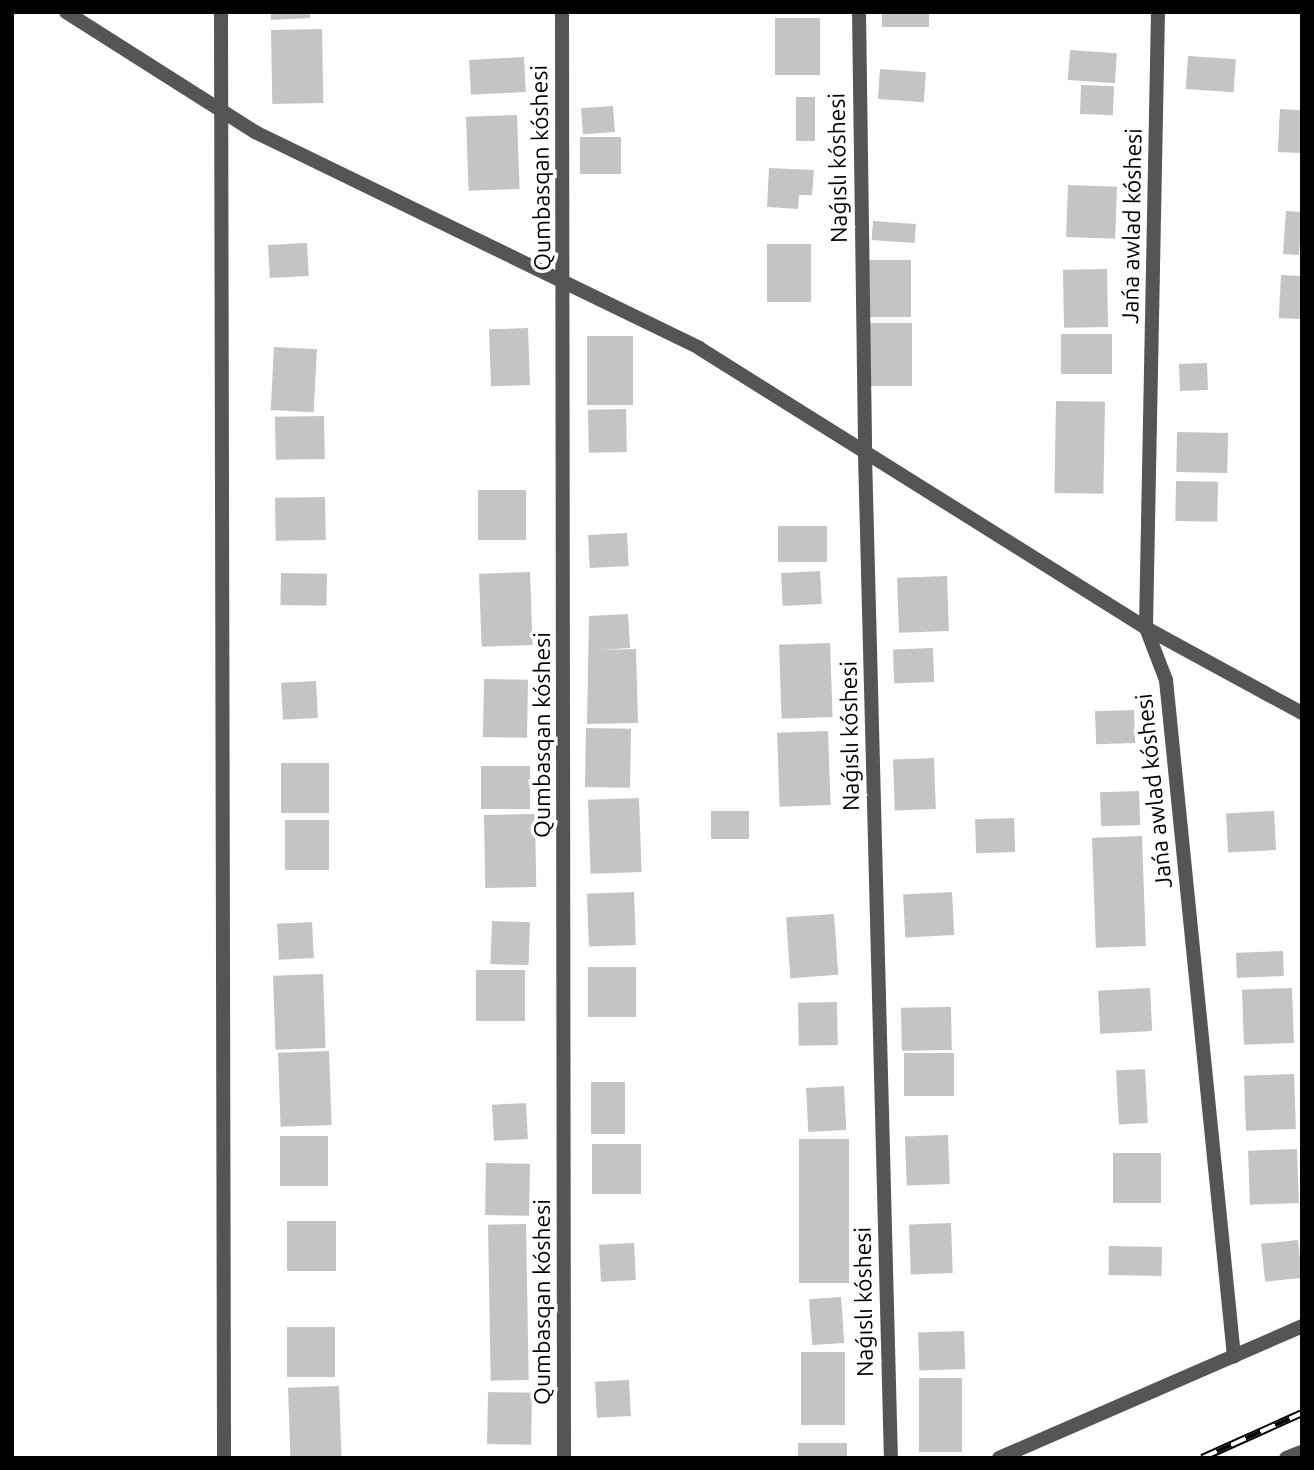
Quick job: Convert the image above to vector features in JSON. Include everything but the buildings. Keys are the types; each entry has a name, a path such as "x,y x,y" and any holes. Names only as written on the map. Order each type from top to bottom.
{"street":[{"path":"65,12 255,132 699,348 865,455 1146,628 1302,713"},
{"path":"221,12 225,1458"},
{"name":"Qumbasqan kóshesi","path":"562,12 565,281 564,1458"},
{"name":"Naǵıslı kóshesi","path":"859,12 865,455 891,1458"},
{"name":"Jańa awlad kóshesi","path":"1158,12 1146,628 1166,681 1234,1357"},
{"path":"999,1458 1302,1326"},
{"path":"1286,1458 1302,1452"}],"railway":[{"path":"1202,1458 1302,1413"}]}
